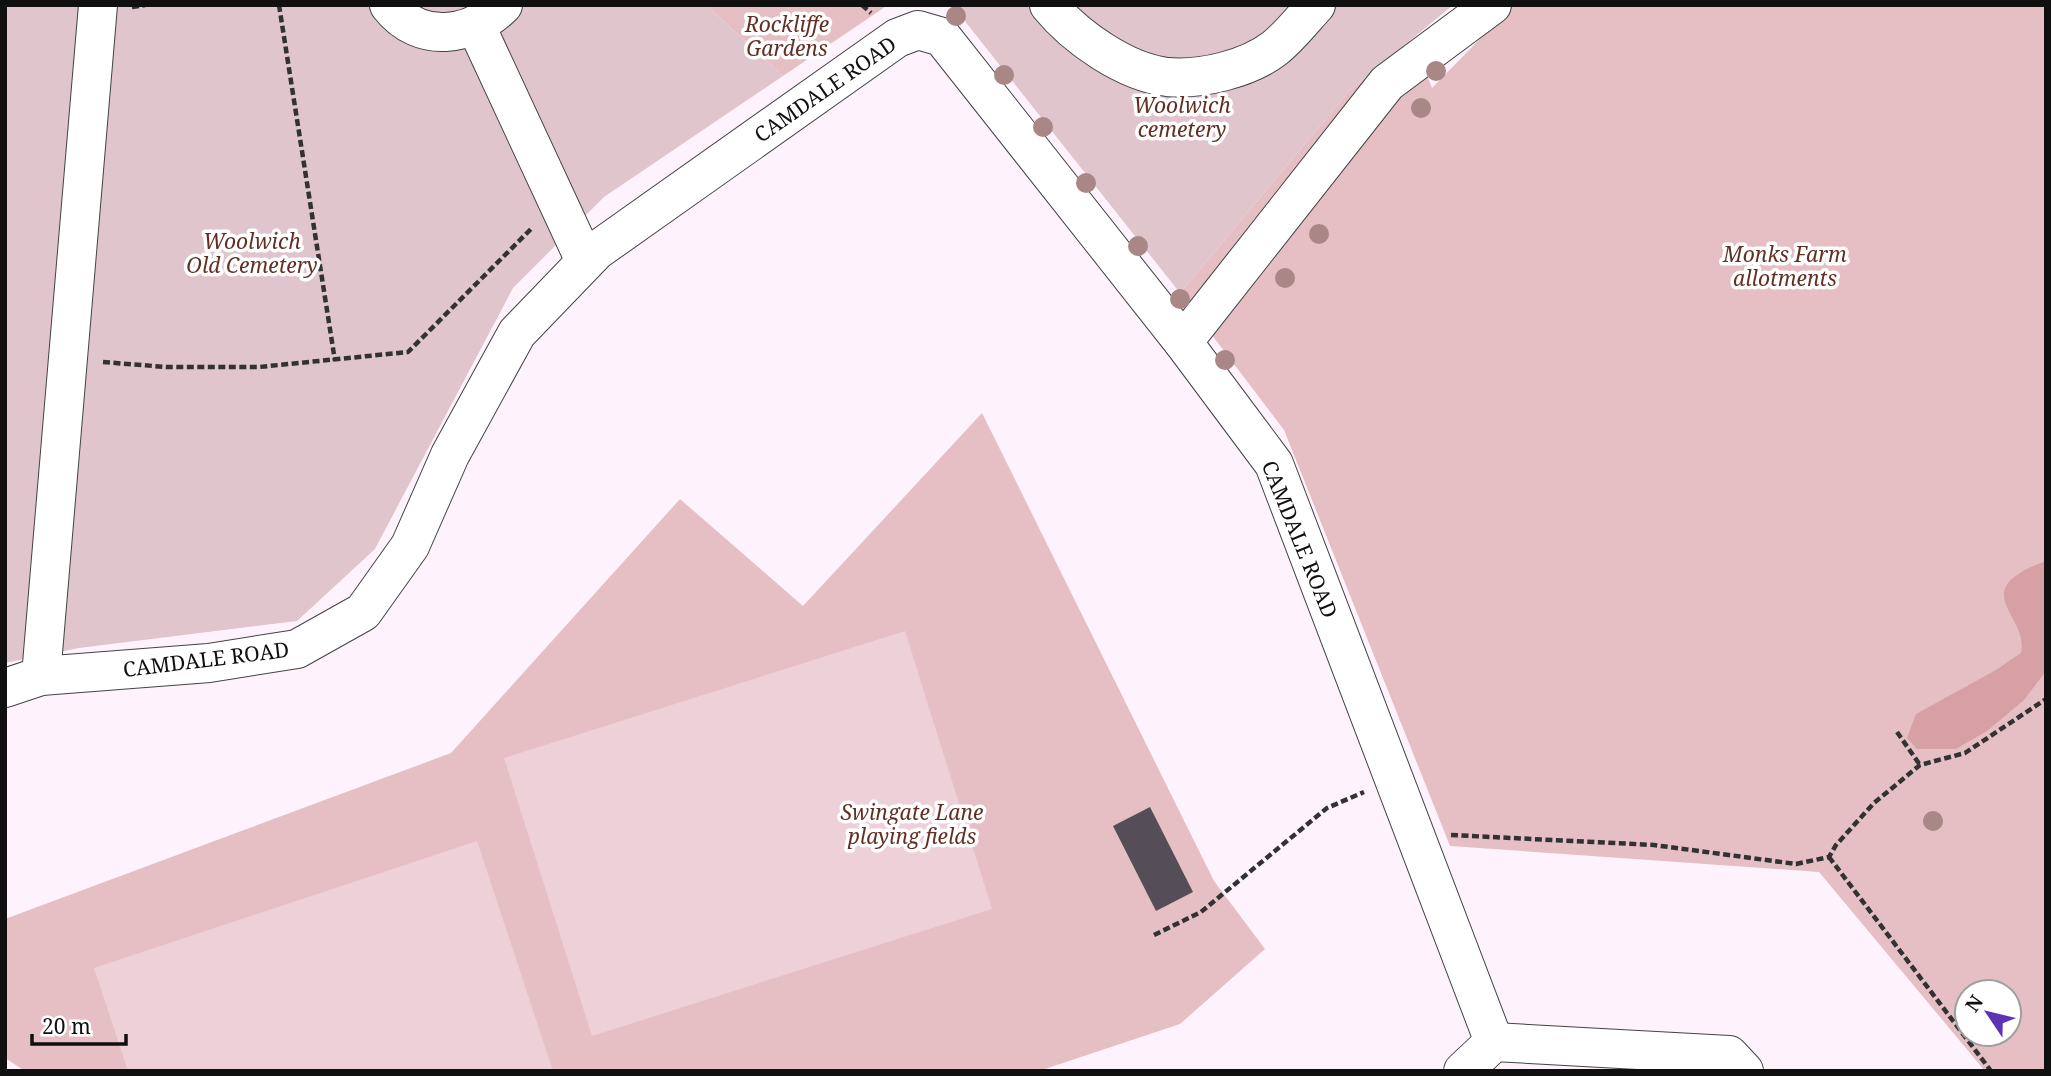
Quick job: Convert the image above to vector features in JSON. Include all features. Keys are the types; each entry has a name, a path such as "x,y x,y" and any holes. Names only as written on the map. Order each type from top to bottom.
{"street":[{"path":"41,676 98,5"},
{"path":"390,5 415,27 439,33 462,31 489,15 559,201 585,261"},
{"path":"897,38 937,5"},
{"path":"1049,5 1087,40 1132,67 1167,77 1208,74 1242,65 1275,48 1317,5"},
{"path":"1183,342 1387,83 1492,5"},
{"name":"CAMDALE ROAD","path":"5,688 41,676 209,663 297,649 363,612 410,545 450,455 517,333 585,261 897,38 918,30 942,37 1183,342 1274,464 1494,1042"},
{"path":"1463,1071 1494,1042 1729,1055 1744,1071"}],"path":[{"path":"279,5 335,361"},
{"path":"67,359 179,367 259,367 408,352 559,201"},
{"path":"1415,833 1654,845 1796,864 1829,857 1836,845 1874,803 1920,765 1965,753 2046,699"},
{"path":"1897,732 1920,765"},
{"path":"1154,934 1201,912 1326,808 1394,780"},
{"path":"1829,857 1991,1071"}],"green space":[{"name":"Woolwich Old Cemetery","path":"5,5 706,5 783,76 604,197 513,288 375,549 297,621 79,648 5,663"},
{"name":"Rockliffe Gardens","path":"706,5 888,5 783,76"},
{"name":"Woolwich cemetery","path":"952,5 1453,5 1349,91 1180,293"},
{"name":"Monks Farm allotments","path":"1513,5 2046,5 2046,1071 1985,1071 1966,1048 2023,1048 2023,978 1953,978 1953,1033 1819,872 1450,846 1284,430 1180,293 1349,91 1413,39 1432,88"},
{"name":"Swingate Lane playing fields","path":"982,413 1214,881 1265,949 1180,1024 1039,1071 25,1071 5,1058 5,919 451,753 680,499 803,606"},
{"path":"905,631 992,909 592,1036 504,758"},
{"path":"477,841 553,1071 128,1071 94,968"}],"shaded area":[{"path":"2046,561 2046,671 2024,700 1987,731 1956,749 1917,749 1907,738 1916,714 1996,670 2021,653 2021,639 2004,593 2008,583 2021,572"}],"building":[{"path":"1150,807 1193,892 1156,911 1113,826"}]}
